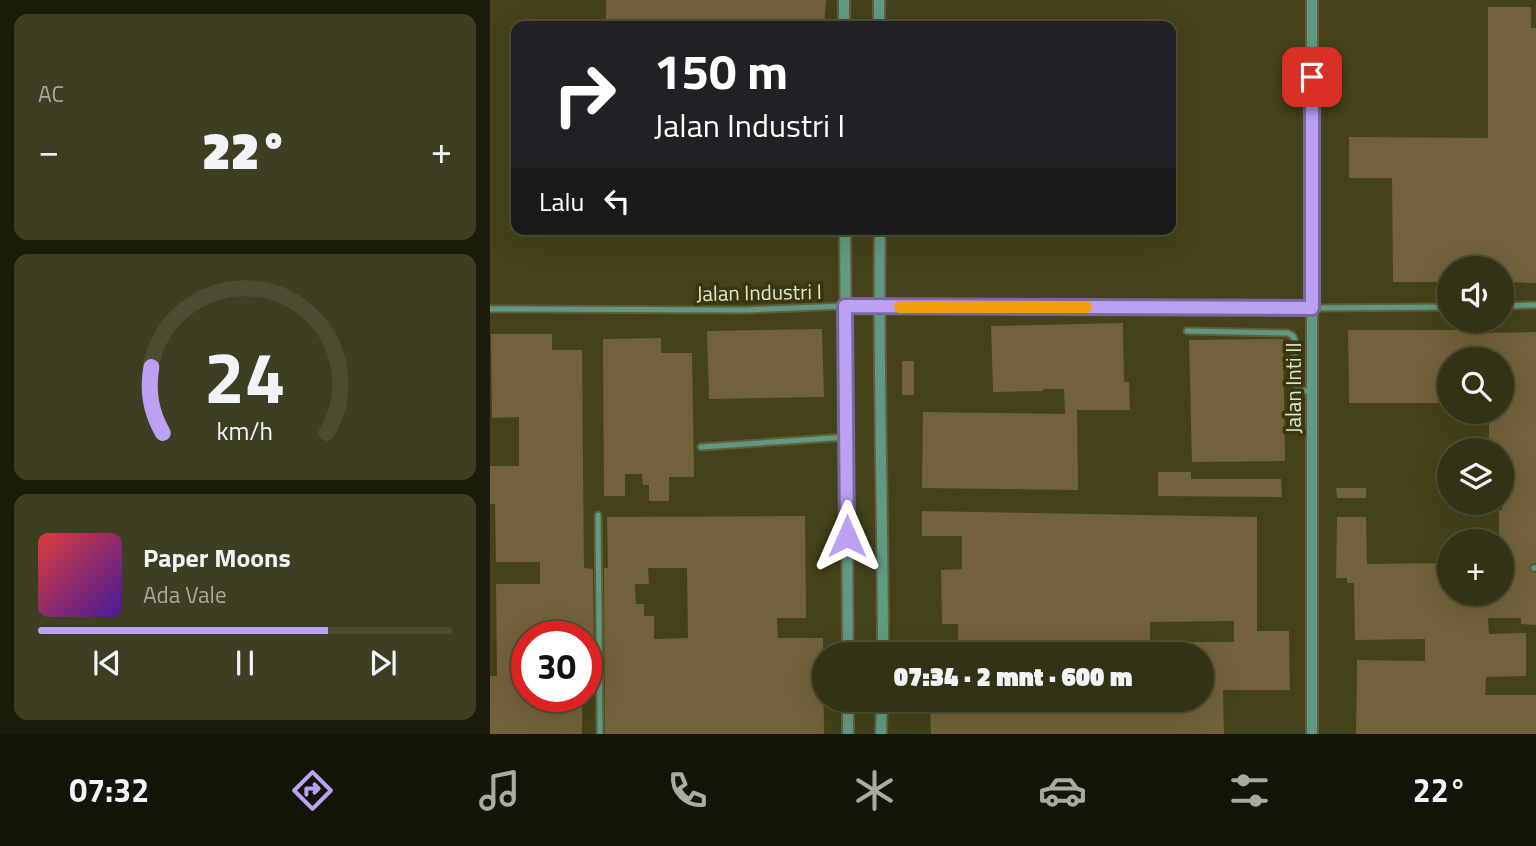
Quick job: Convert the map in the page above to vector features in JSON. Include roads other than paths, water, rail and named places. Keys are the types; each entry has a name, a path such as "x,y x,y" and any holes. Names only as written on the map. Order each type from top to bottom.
{"street":[{"path":"844,0 844,21"},
{"path":"878,0 879,21"},
{"name":"Jalan Inti II","path":"1312,0 1312,734"},
{"path":"845,235 848,642"},
{"path":"880,235 878,307 883,642"},
{"path":"848,712 848,734"},
{"path":"881,734 882,712"}],"lane":[{"path":"1514,306 1536,305"},
{"name":"Jalan Industri I","path":"490,309 1437,306"},
{"path":"1187,331 1288,333 1295,341 1294,383 1300,390 1313,392"},
{"path":"701,447 847,437"},
{"path":"598,515 600,734"}]}
